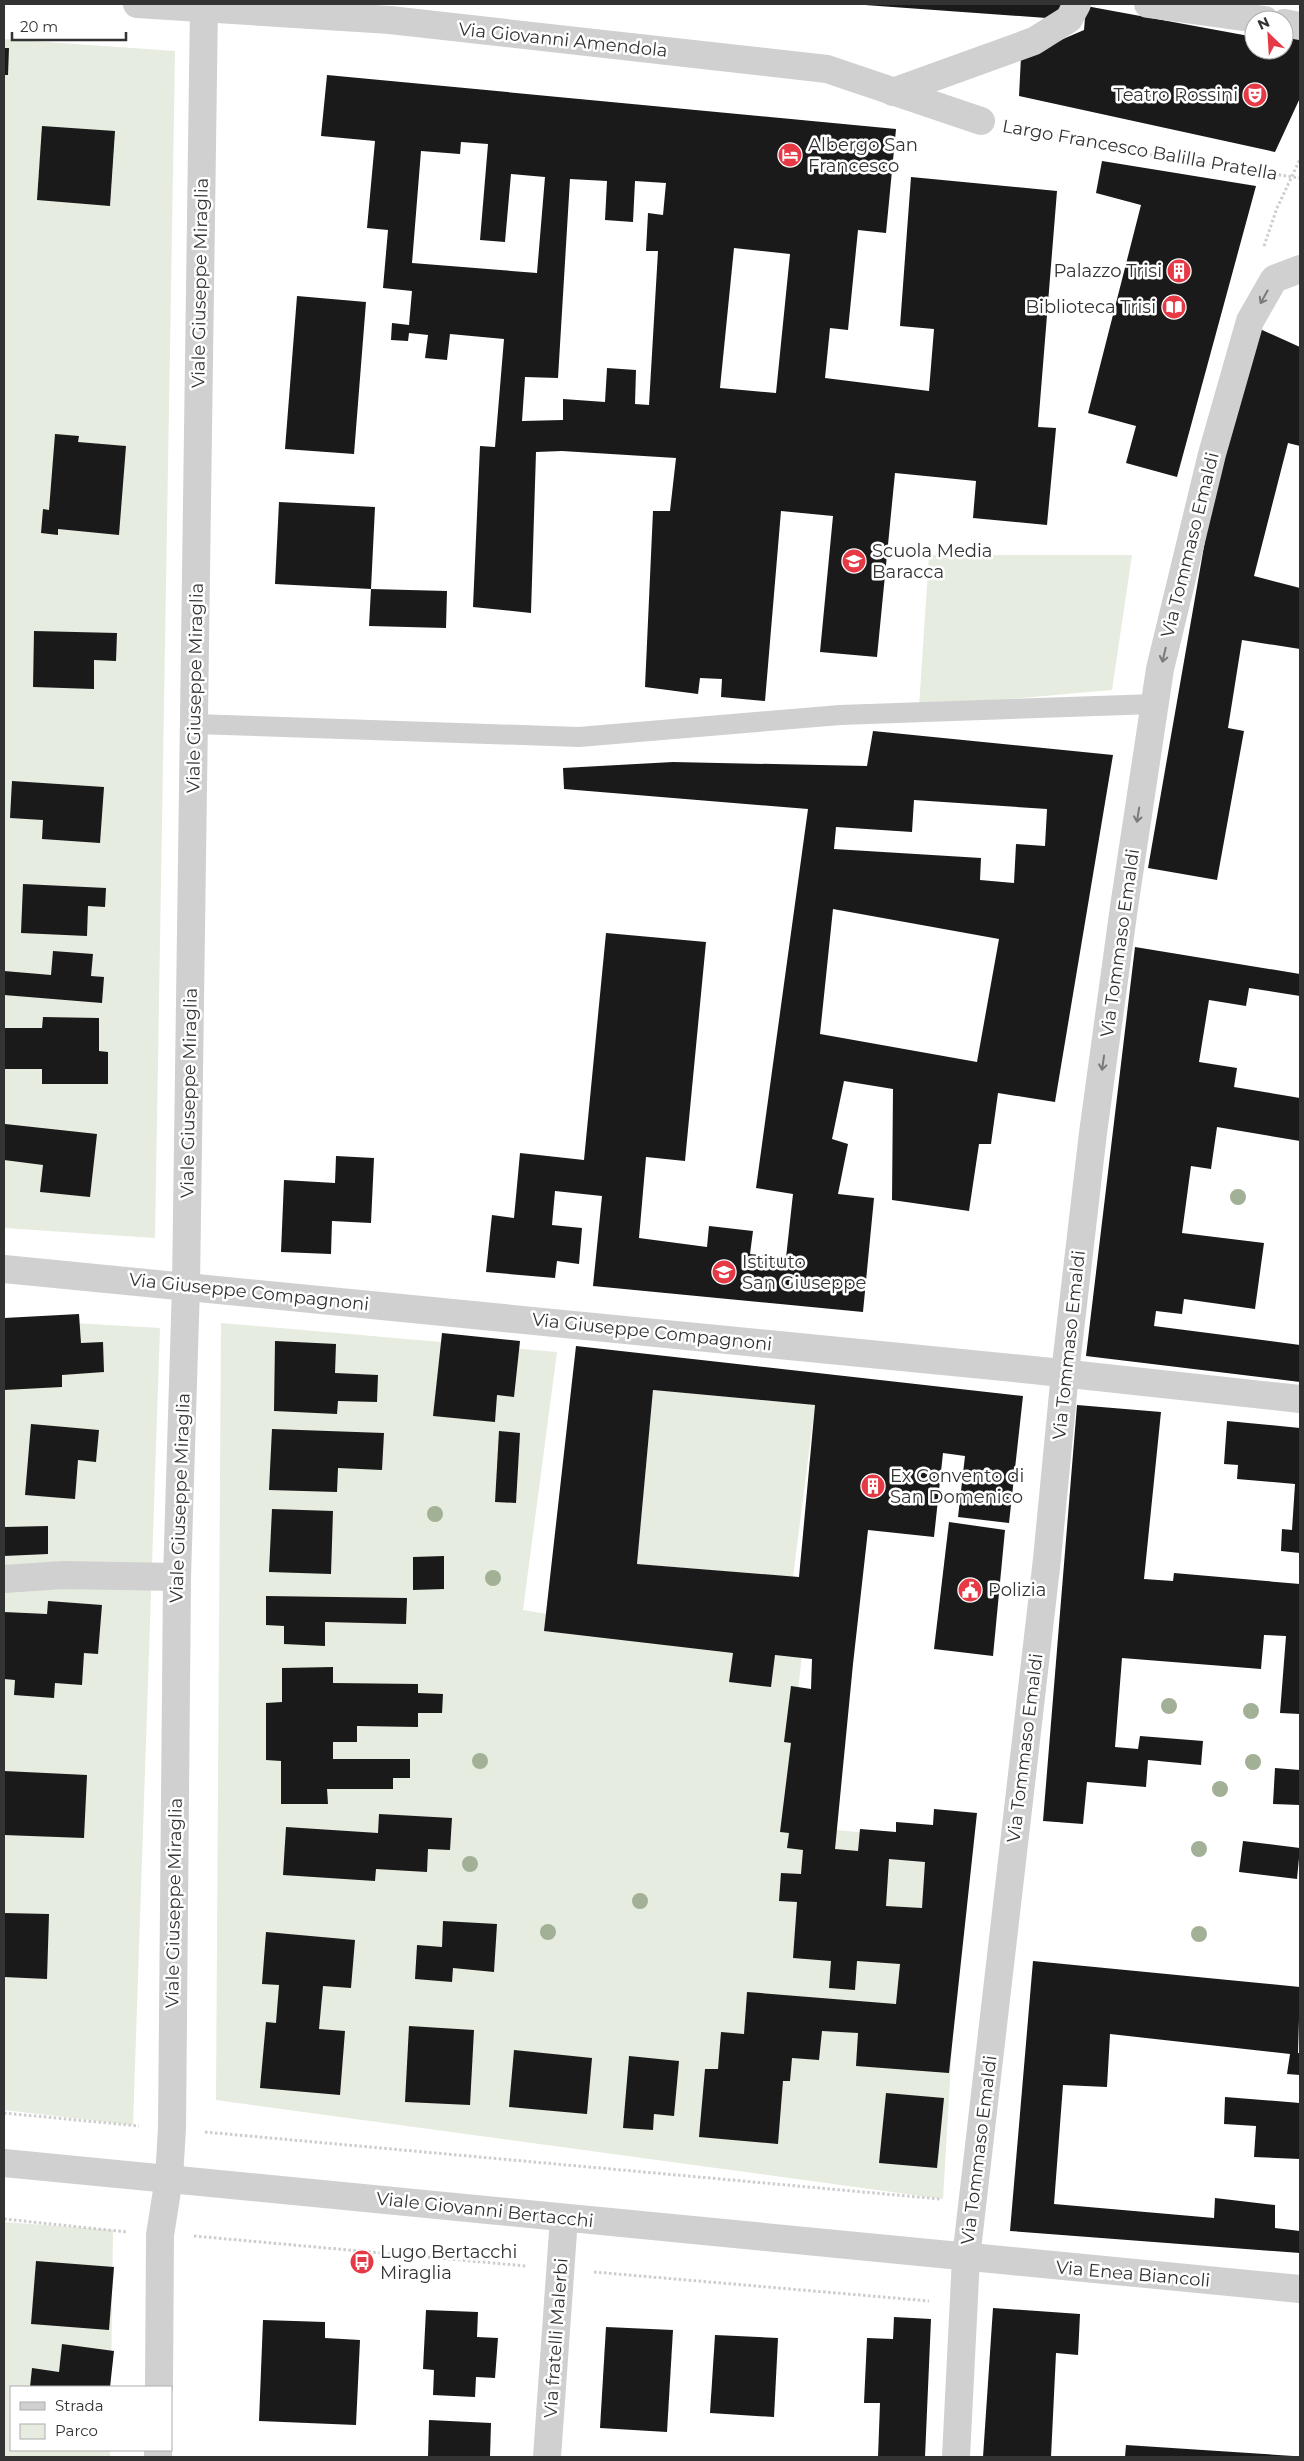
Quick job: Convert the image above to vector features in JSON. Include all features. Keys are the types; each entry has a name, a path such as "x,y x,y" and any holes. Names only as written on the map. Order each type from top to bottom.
{"street":[{"name":"Via Giovanni Amendola","path":"137,4 204,6 390,20 827,69 981,121"},
{"path":"893,92 1034,41 1069,19 1077,4"},
{"path":"1148,4 1244,17"},
{"name":"Viale Giuseppe Miraglia","path":"159,2386 160,2235 169,2178 172,2128 177,1576 186,1286 204,6"},
{"name":"Via Tommaso Emaldi","path":"956,2457 966,2258 1047,1558 1065,1373 1098,1094 1160,669 1212,454 1250,322 1274,279 1300,269"},
{"name":"Via Giuseppe Compagnoni","path":"4,1269 1065,1373 1300,1398"},
{"path":"4,1579 62,1575 177,1576"},
{"name":"Viale Giovanni Bertacchi","path":"4,2163 966,2258"},
{"name":"Via fratelli Malerbi","path":"547,2457 564,2218"},
{"name":"Via Enea Biancoli","path":"966,2258 1300,2289"}],"lane":[{"path":"194,724 579,737 840,715 1155,704"}],"path":[{"name":"Largo Francesco Balilla Pratella","path":"981,121 1171,159 1300,178"},
{"path":"4,2113 925,2197 973,2197"},
{"path":"4,2219 160,2235 209,2237 560,2270 936,2302 964,2302"}],"green space":[{"path":"4,39 175,51 155,1238 4,1228"},
{"path":"929,555 1132,555 1112,690 919,707"},
{"path":"4,1319 160,1328 133,2125 4,2110"},
{"path":"221,1323 557,1352 523,1610 802,1655 783,1825 964,1842 943,2199 216,2100"},
{"path":"653,1390 815,1405 793,1577 637,1564"},
{"path":"4,2222 113,2230 111,2386 10,2386 10,2451 110,2451 110,2457 4,2457"}],"building":[{"path":"851,4 1061,4 1060,19"},
{"path":"1086,6 1244,35 1244,60 1294,60 1294,28 1300,29 1300,98 1275,152 1019,96 1021,57 1084,30"},
{"path":"4,48 9,48 8,75 4,75"},
{"path":"327,75 896,129 886,233 858,230 848,330 830,328 825,378 929,391 934,329 900,326 911,177 1057,191 1038,427 1056,428 1047,525 973,518 976,481 895,473 877,657 820,652 833,516 781,511 765,701 721,697 722,679 700,678 698,694 645,687 653,511 670,511 676,458 562,451 536,452 531,613 473,607 480,446 495,447 504,339 450,334 447,360 425,358 428,335 409,333 408,341 391,340 392,323 409,325 412,291 383,288 388,230 367,228 375,141 321,136","holes":["461,142 488,144 480,240 505,242 511,174 545,177 537,273 412,263 421,151 460,154","570,179 607,181 605,220 633,222 635,181 666,183 663,215 648,213 646,251 658,251 649,405 635,404 636,370 607,368 605,402 563,399 563,420 522,421 525,377 558,378","734,248 790,254 776,393 720,388"]},
{"path":"42,126 115,131 110,206 37,200"},
{"name":"Palazzo Trisi","path":"1102,161 1256,186 1177,477 1126,463 1136,426 1088,413 1141,205 1096,193"},
{"path":"297,296 366,302 354,454 285,449"},
{"path":"1260,329 1300,347 1300,446 1288,443 1254,576 1300,588 1300,649 1242,640 1228,728 1244,731 1217,880 1148,868 1222,443"},
{"path":"55,434 79,436 78,442 126,446 119,535 58,529 58,535 41,533 43,509 49,510"},
{"path":"279,502 375,507 371,589 275,584"},
{"path":"371,589 447,591 446,628 369,626"},
{"path":"34,631 117,633 116,661 94,660 94,689 33,687"},
{"path":"873,731 1113,755 1055,1102 998,1093 991,1144 979,1144 969,1211 892,1200 893,1089 844,1081 832,1139 848,1144 838,1194 874,1198 863,1312 593,1286 602,1196 555,1191 552,1225 582,1228 579,1264 557,1261 555,1278 486,1272 492,1215 514,1218 520,1153 584,1160 606,933 706,942 685,1161 646,1157 639,1238 707,1247 709,1226 753,1231 750,1254 786,1258 793,1194 756,1188 808,809 564,789 563,768 673,762 867,766","holes":["914,800 1047,809 1045,846 1016,844 1014,883 980,880 981,858 834,849 836,827 912,832","833,909 999,939 977,1062 820,1034"]},
{"path":"12,781 104,787 100,843 42,839 43,820 10,818"},
{"path":"23,884 106,888 105,907 88,906 87,936 21,933"},
{"path":"1135,947 1300,974 1300,996 1249,988 1246,1006 1209,1000 1199,1062 1237,1068 1234,1087 1300,1098 1300,1141 1217,1127 1211,1169 1191,1166 1182,1233 1264,1243 1255,1309 1184,1299 1182,1314 1156,1311 1154,1326 1300,1345 1300,1382 1086,1356"},
{"path":"53,951 93,954 91,976 104,977 102,1003 4,995 4,971 51,975"},
{"path":"43,1017 99,1018 99,1051 108,1052 108,1084 42,1084 42,1069 4,1069 4,1028 42,1028"},
{"path":"5,1124 97,1134 90,1197 40,1192 43,1165 4,1160"},
{"path":"336,1156 374,1158 371,1223 332,1221 331,1254 281,1252 284,1180 335,1183"},
{"path":"79,1314 81,1343 103,1342 104,1372 62,1375 62,1387 4,1390 4,1318"},
{"path":"442,1333 520,1341 514,1397 497,1395 495,1422 433,1416"},
{"path":"275,1341 336,1344 335,1373 378,1375 377,1402 338,1401 337,1414 274,1411"},
{"path":"576,1346 1023,1396 1009,1523 958,1517 965,1456 943,1453 934,1537 868,1530 853,1664 835,1849 858,1851 860,1829 896,1832 896,1822 933,1825 934,1809 977,1813 949,2073 856,2066 858,2033 822,2031 819,2060 792,2058 790,2081 783,2081 778,2144 699,2137 705,2069 718,2069 721,2032 744,2034 747,1992 896,2004 900,1964 857,1961 855,1990 829,1988 831,1961 793,1958 797,1902 779,1901 781,1873 801,1874 803,1850 787,1848 789,1833 780,1832 791,1743 784,1742 791,1686 811,1689 812,1659 775,1655 771,1687 729,1682 733,1653 544,1631","holes":["653,1390 815,1405 799,1577 637,1564","889,1859 925,1862 922,1908 886,1906"]},
{"path":"1077,1405 1161,1412 1144,1579 1173,1581 1174,1573 1300,1584 1300,1714 1280,1713 1286,1636 1264,1635 1261,1669 1122,1658 1115,1747 1138,1749 1140,1736 1203,1741 1201,1765 1148,1760 1146,1787 1087,1782 1083,1824 1043,1821"},
{"path":"1227,1421 1300,1428 1300,1553 1281,1551 1282,1529 1292,1530 1295,1484 1237,1479 1238,1465 1224,1464"},
{"path":"31,1424 99,1430 96,1462 78,1460 75,1499 25,1495"},
{"path":"272,1429 384,1433 382,1470 338,1468 337,1492 269,1490"},
{"path":"499,1431 520,1433 516,1503 495,1502"},
{"path":"272,1509 333,1511 331,1574 269,1572"},
{"name":"Polizia","path":"949,1522 1005,1530 993,1656 934,1649"},
{"path":"48,1526 48,1554 4,1556 4,1527"},
{"path":"444,1556 444,1589 413,1590 413,1557"},
{"path":"266,1596 407,1598 406,1624 325,1622 325,1646 284,1644 284,1626 266,1625"},
{"path":"48,1601 102,1605 98,1654 84,1653 82,1685 55,1683 54,1698 14,1695 15,1680 4,1679 4,1612 47,1614"},
{"path":"333,1667 333,1683 418,1684 418,1693 443,1694 442,1713 418,1713 418,1727 357,1726 357,1742 333,1742 333,1759 410,1759 410,1778 393,1778 393,1789 327,1789 328,1804 281,1804 281,1761 266,1760 266,1703 282,1702 282,1668"},
{"path":"1275,1768 1300,1770 1300,1805 1273,1804"},
{"path":"4,1771 87,1775 84,1838 4,1835"},
{"path":"379,1814 452,1818 450,1850 428,1849 427,1872 376,1869 375,1881 283,1875 286,1827 378,1833"},
{"path":"1243,1841 1300,1848 1297,1879 1239,1872"},
{"path":"4,1913 49,1914 47,1979 4,1977"},
{"path":"443,1921 497,1924 494,1972 453,1968 452,1982 415,1979 417,1945 442,1947"},
{"path":"266,1932 355,1940 351,1988 323,1986 319,2029 345,2031 340,2095 260,2088 266,2022 276,2023 279,1985 262,1984"},
{"path":"1033,1961 1300,1987 1298,2053 1300,2053 1300,2075 1287,2074 1290,2054 1110,2034 1107,2087 1063,2085 1054,2204 1214,2218 1215,2198 1275,2205 1275,2228 1300,2231 1300,2253 1010,2231"},
{"path":"409,2026 474,2030 470,2105 405,2102"},
{"path":"514,2050 592,2058 587,2114 509,2107"},
{"path":"629,2056 679,2061 674,2116 654,2114 653,2130 623,2128"},
{"path":"886,2093 944,2098 937,2168 879,2163"},
{"path":"1225,2097 1300,2103 1300,2159 1254,2157 1256,2126 1224,2124"},
{"path":"36,2261 114,2267 109,2330 31,2324"},
{"path":"993,2308 1080,2314 1078,2355 1056,2353 1051,2457 983,2457"},
{"path":"426,2310 478,2312 477,2337 498,2338 495,2378 476,2377 475,2397 433,2395 434,2370 423,2369"},
{"path":"894,2317 931,2319 925,2457 878,2457 880,2403 864,2403 867,2338 893,2339"},
{"path":"263,2320 325,2322 325,2338 360,2340 356,2425 259,2421"},
{"path":"606,2327 673,2330 667,2432 600,2428"},
{"path":"715,2335 778,2338 774,2417 710,2413"},
{"path":"62,2344 114,2351 110,2386 30,2386 32,2368 59,2372"},
{"path":"429,2420 491,2423 490,2457 428,2457"},
{"path":"1126,2445 1293,2456 1293,2457 1125,2457"}],"place":[{"name":"Teatro Rossini","path":"1255,95"},
{"name":"Albergo San Francesco","path":"790,155"},
{"name":"Palazzo Trisi","path":"1179,271"},
{"name":"Biblioteca Trisi","path":"1174,307"},
{"name":"Scuola Media Baracca","path":"854,561"},
{"name":"Istituto San Giuseppe","path":"724,1272"},
{"name":"Ex Convento di San Domenico","path":"873,1486"},
{"name":"Polizia","path":"970,1590"},
{"name":"Lugo Bertacchi Miraglia","path":"362,2262"}]}
